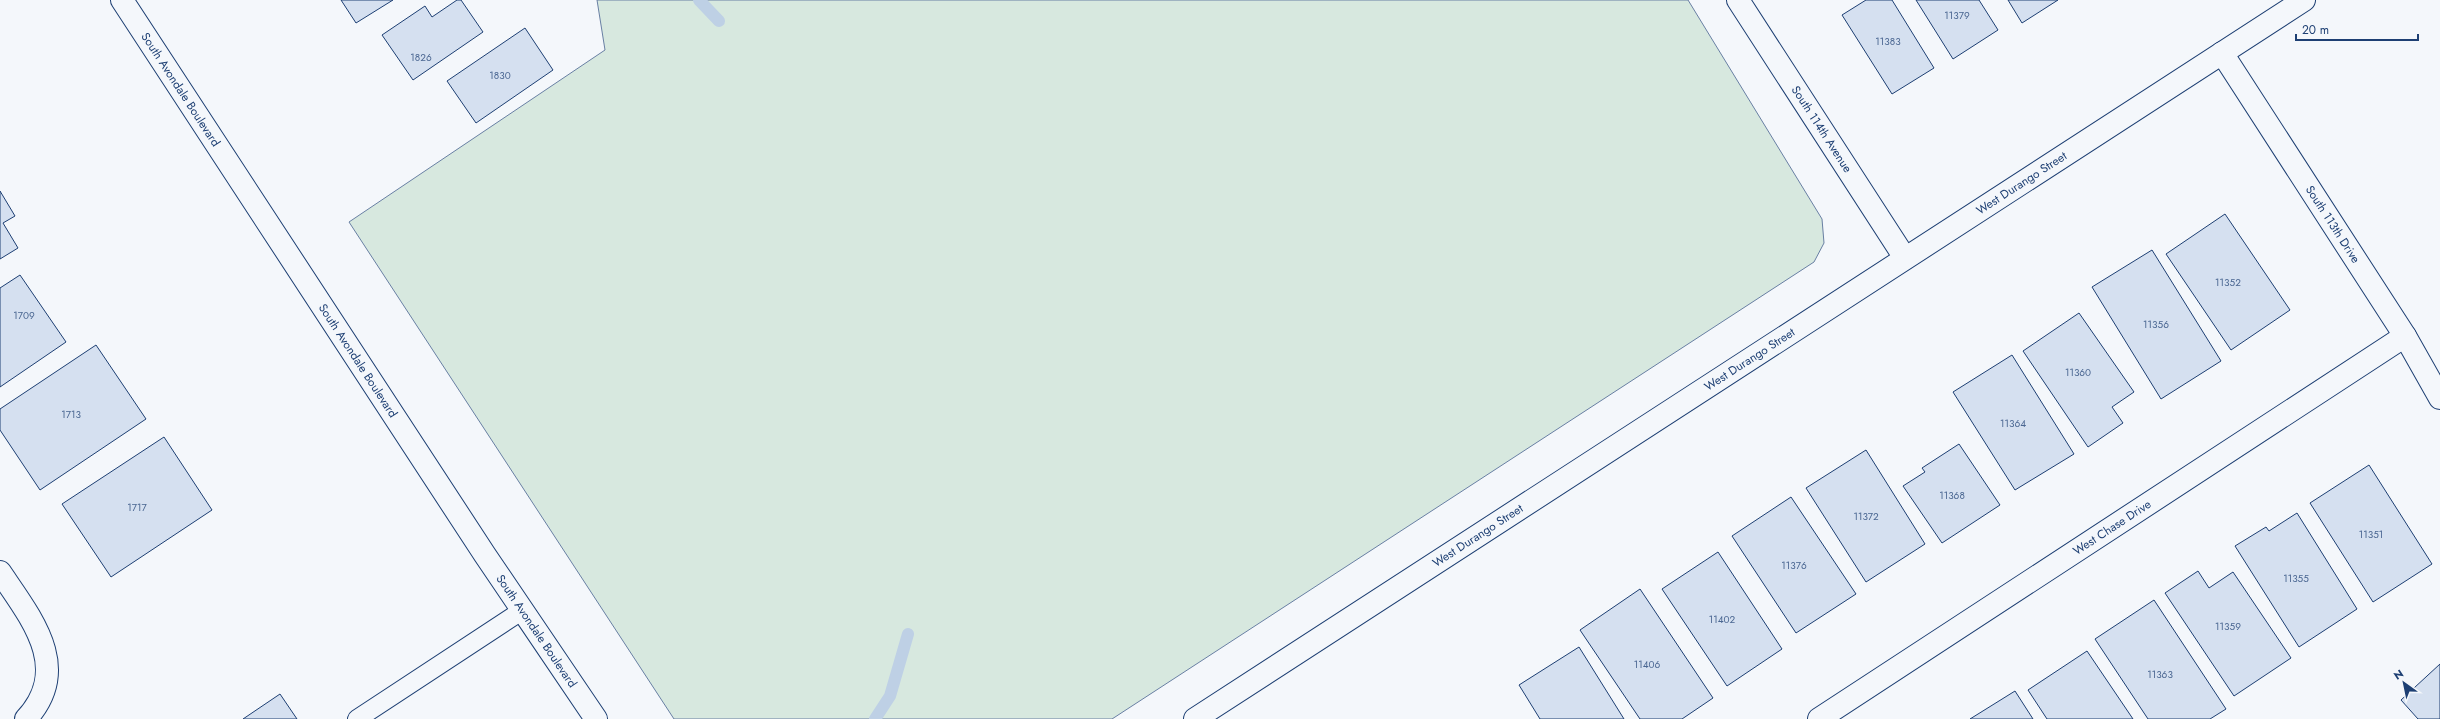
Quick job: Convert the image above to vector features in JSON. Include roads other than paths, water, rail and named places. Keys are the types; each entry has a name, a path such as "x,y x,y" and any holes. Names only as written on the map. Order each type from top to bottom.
{"street":[{"name":"South Avondale Boulevard","path":"122,0 596,719"},
{"name":"South 114th Avenue","path":"1738,0 1905,258"},
{"name":"West Durango Street","path":"1195,719 2304,0"},
{"name":"South 113th Drive","path":"2222,53 2405,336 2440,398"},
{"name":"West Chase Drive","path":"1819,719 2405,336"},
{"path":"0,572 38,632 47,659 48,684 38,706 26,719"}],"lane":[{"path":"357,719 523,610"}],"waterway":[{"path":"699,0 719,21"},
{"path":"875,719 890,696 908,634"}]}
